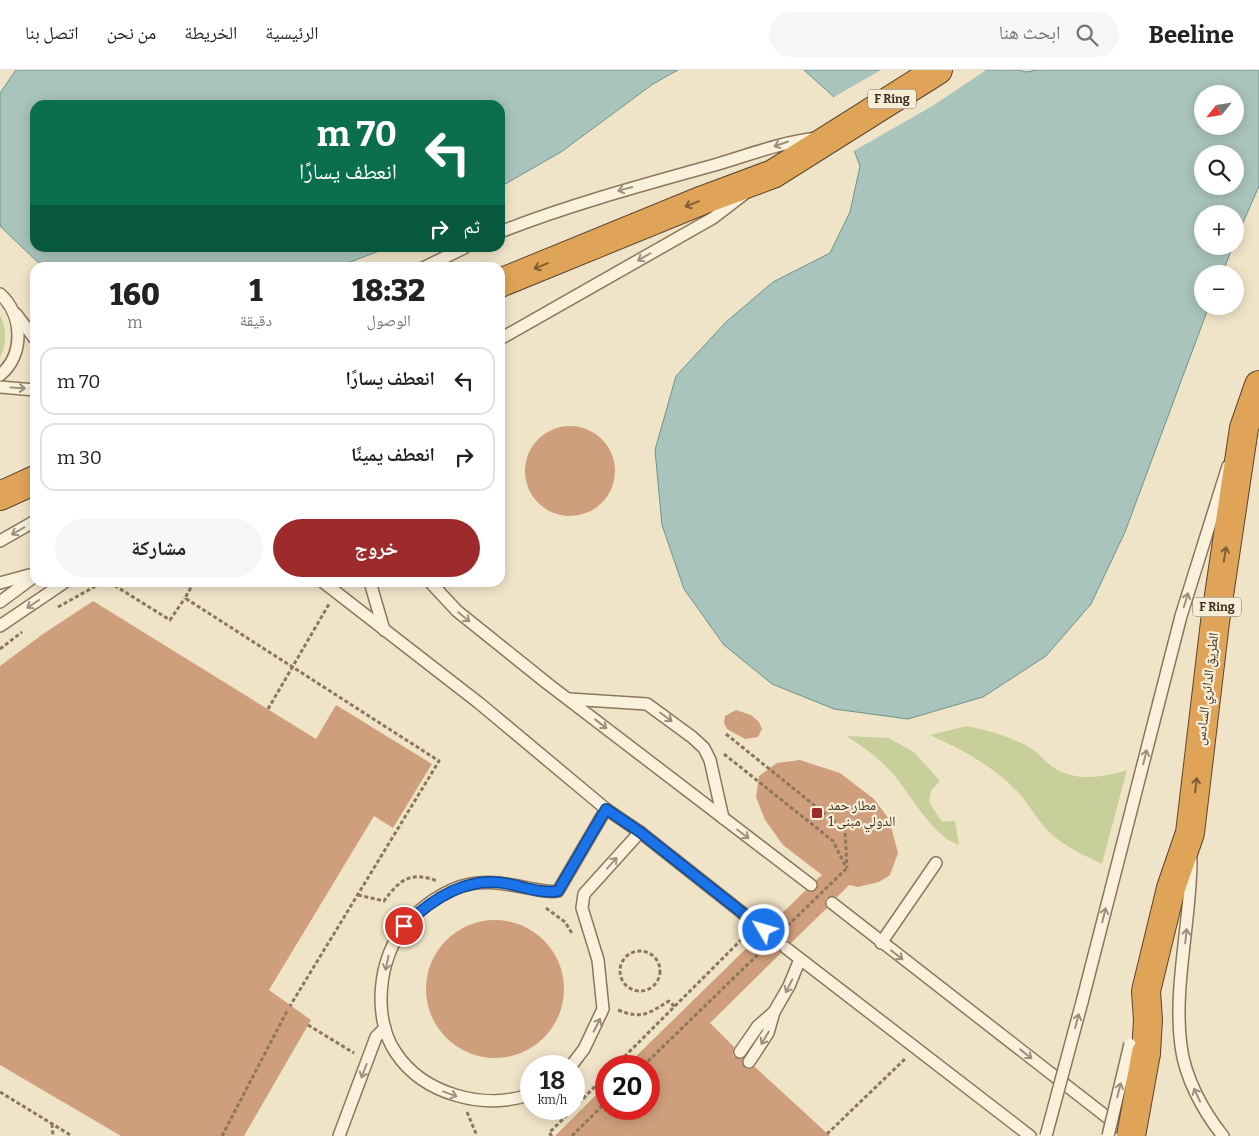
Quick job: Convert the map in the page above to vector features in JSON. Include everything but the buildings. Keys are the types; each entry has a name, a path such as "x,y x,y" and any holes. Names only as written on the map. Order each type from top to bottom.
{"highway":[{"name":"F Ring","path":"837,132 938,70"},
{"path":"505,281 703,200 773,174 837,132"},
{"name":"الطريق الدائري السادس","path":"1131,1136 1136,1040 1148,1020 1146,991 1171,888 1190,833 1215,622 1244,428 1259,384"},
{"path":"0,496 30,482"}],"lane":[{"path":"505,230 601,196 758,153 793,140 837,132"},
{"path":"505,337 712,218 773,174"},
{"path":"435,262 456,252"},
{"path":"0,294 30,332"},
{"path":"0,375 13,358 18,342 18,325 12,310"},
{"path":"0,387 30,390"},
{"path":"1046,1136 1181,616 1223,477 1244,428"},
{"path":"0,541 30,524"},
{"path":"0,583 30,575"},
{"path":"0,602 30,578"},
{"path":"0,626 58,587"},
{"path":"329,587 479,703 606,809 640,832 760,927"},
{"path":"371,587 384,630"},
{"path":"435,587 457,611 548,684 811,886"},
{"path":"569,700 647,704 692,737 704,748 710,760 723,818"},
{"path":"520,1099 514,1101 486,1102 443,1091 416,1074 401,1060 391,1044 381,1006 381,991 389,953 404,926 425,905 455,888 494,881 540,890 558,891 606,809"},
{"path":"579,1055 603,1009 598,960 582,908 584,894 640,832"},
{"path":"1190,833 1191,890 1179,1012 1181,1047 1194,1088 1223,1136"},
{"path":"881,943 936,863"},
{"path":"832,903 1131,1136"},
{"path":"786,948 1030,1136"},
{"path":"750,1062 768,1033 774,1012 789,986 800,959"},
{"path":"740,1052 758,1026 774,1012"},
{"path":"338,1136 376,1038 386,1028"},
{"path":"1108,1136 1136,1040"}],"path":[{"path":"53,610 94,587"},
{"path":"117,587 170,620 191,587"},
{"path":"268,709 336,593"},
{"path":"185,598 439,761 289,1008 222,1136"},
{"path":"0,649 23,631"},
{"path":"653,1055 847,868 845,830 726,734"},
{"path":"721,751 833,841 847,868"},
{"path":"358,895 384,901 398,883 414,876 424,876 441,883"},
{"path":"544,907 565,922 578,942"},
{"path":"626,1055 760,927"},
{"path":"642,952 655,959 660,974 652,987 638,991 624,984 620,969 628,956 642,952"},
{"path":"610,1006 638,1016 648,1013 669,1000 675,1007"},
{"path":"308,1025 356,1054"},
{"path":"827,1134 917,1048"},
{"path":"585,1096 595,1086"},
{"path":"0,1092 72,1136"},
{"path":"572,1136 595,1113"},
{"path":"552,1136 549,1133 561,1120"},
{"path":"52,1124 53,1136"}],"green space":[{"path":"0,315 5,336 0,358"},
{"path":"967,726 993,732 1017,741 1032,749 1056,769 1073,776 1109,775 1127,770 1102,864 1068,847 1050,833 1017,791 998,774 965,752 930,735"},
{"path":"846,736 889,738 914,752 940,781 931,791 929,802 942,822 955,821 959,845 949,841 931,825 883,763"}],"water":[{"path":"16,70 678,70 653,84 561,152 505,184 505,100 30,100 30,252 376,252 350,262 38,262 1,227 0,223 0,93"},
{"path":"804,70 1019,70 1026,72 1037,70 1259,70 1259,186 1244,220 1244,205 1194,205 1194,255 1229,255 1226,265 1194,265 1194,315 1206,315 1125,532 1091,604 1046,656 983,697 908,719 834,709 772,684 724,645 684,589 662,525 655,450 676,376 726,322 773,282 830,253 850,212 860,166 834,97"}],"pier":[{"path":"881,70 986,70 934,105 852,152 832,98"}],"place":[{"name":"مطار حمد الدولي مبنى 1","path":"817,813"}],"route":[{"path":"404,926 425,905 455,888 471,884 494,881 540,890 558,891 606,809 640,832 764,930"}]}
